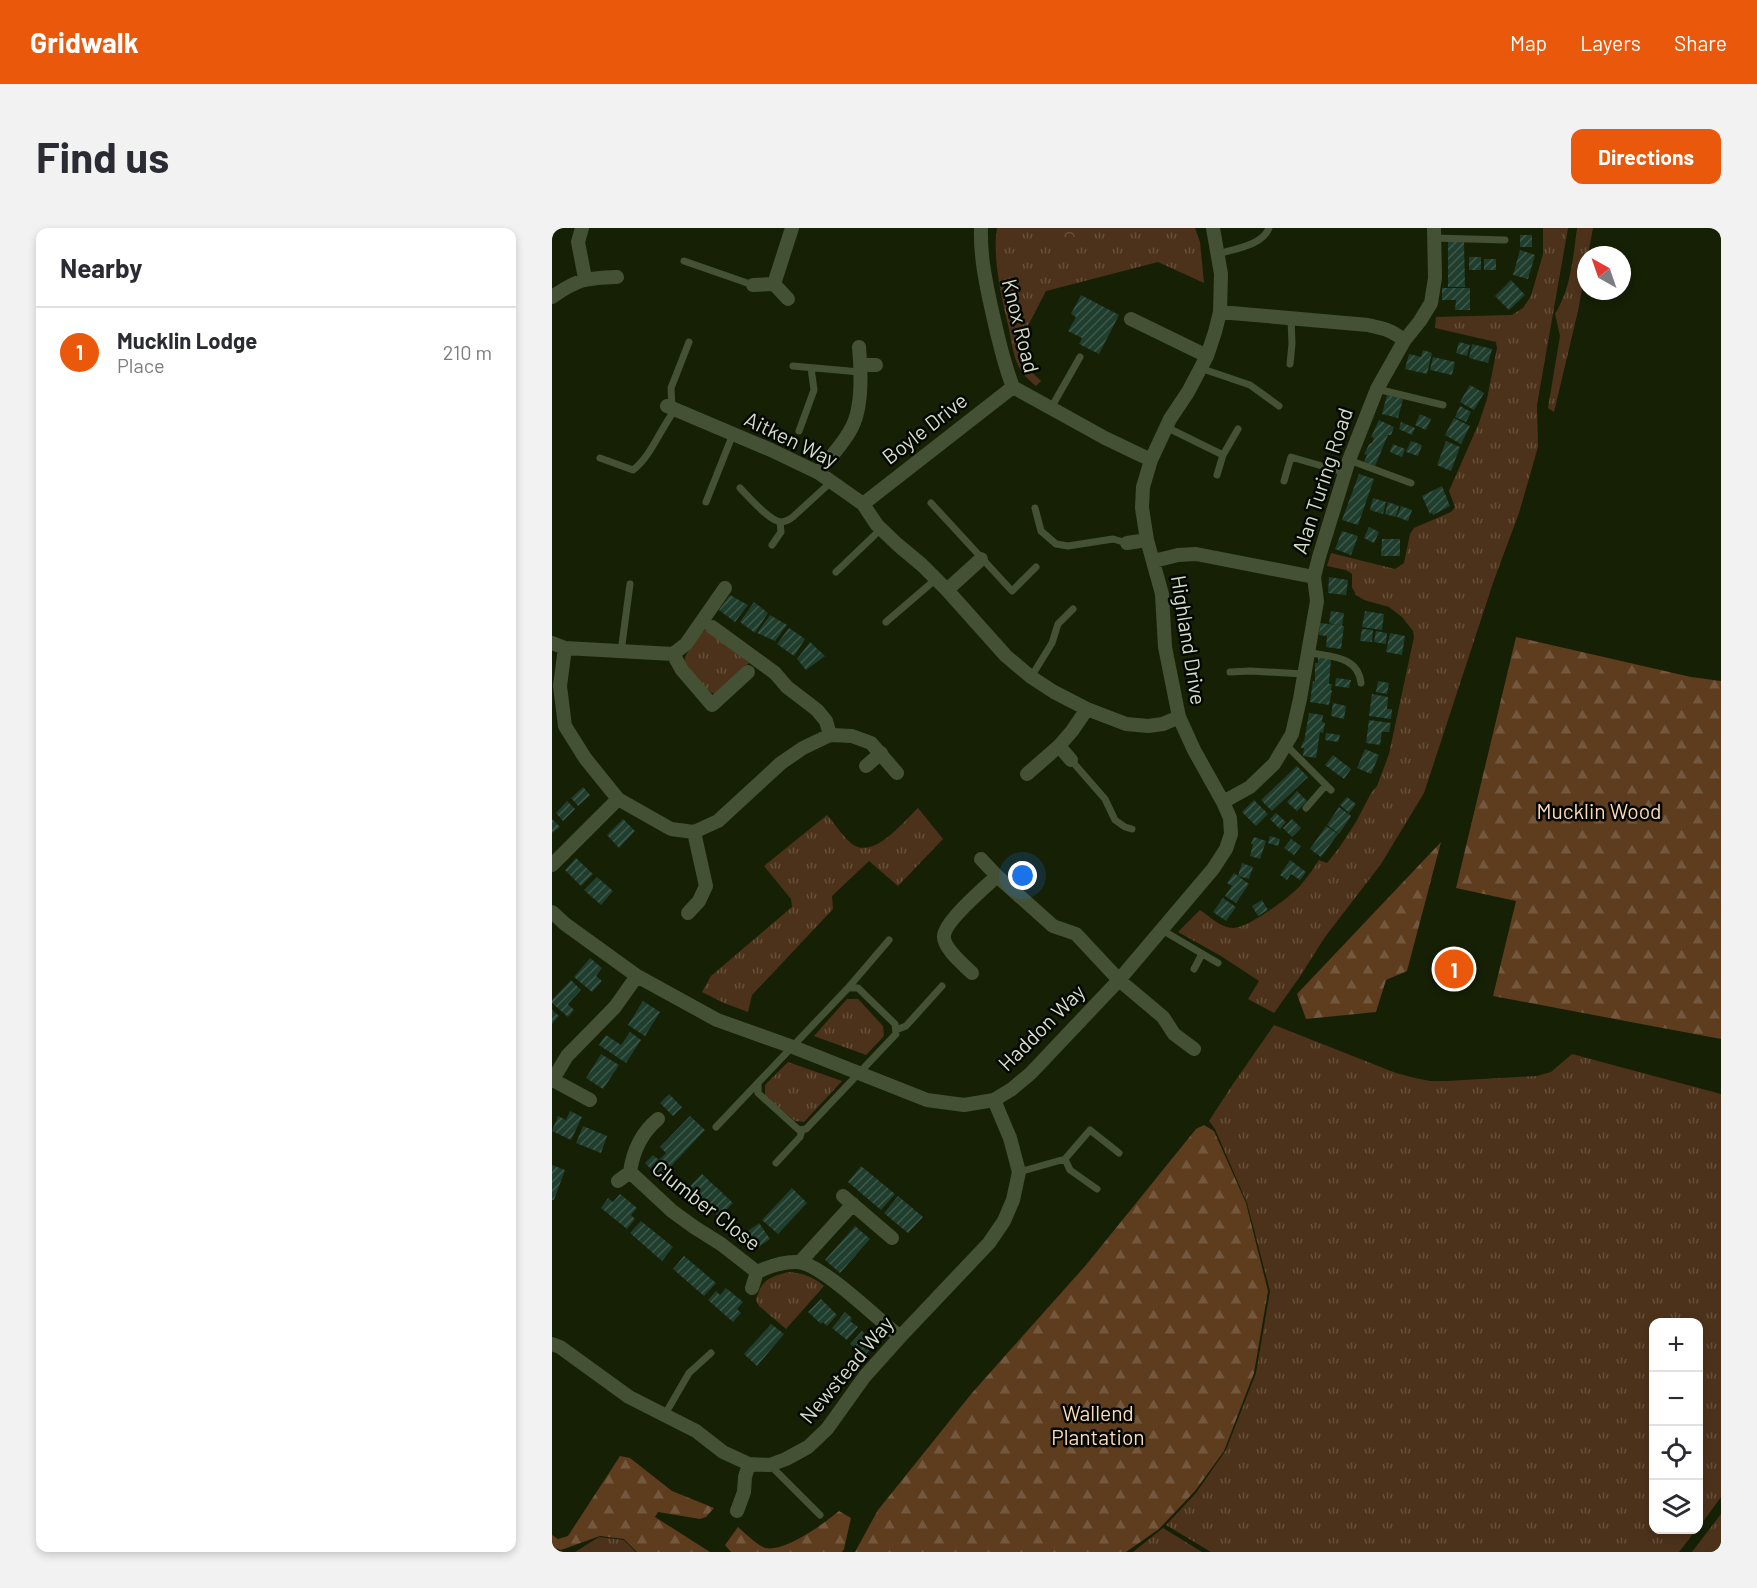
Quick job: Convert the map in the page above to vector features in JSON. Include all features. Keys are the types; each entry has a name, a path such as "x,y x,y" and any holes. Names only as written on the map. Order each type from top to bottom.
{"street":[{"path":"582,228 578,242 585,279"},
{"path":"774,284 792,228"},
{"name":"Knox Road","path":"981,228 980,245 988,294 1003,362 1012,387 1114,443 1151,460"},
{"name":"Highland Drive","path":"1162,930 1213,869 1226,849 1231,834 1230,818 1223,802 1194,750 1179,717 1165,647 1162,594 1147,540 1142,508 1143,487 1151,460 1166,427 1204,362 1220,312 1221,274 1213,228"},
{"name":"Alan Turing Road","path":"1223,802 1250,787 1274,764 1292,734 1317,601 1314,577 1347,467 1377,388 1404,341 1431,303 1435,278 1434,233"},
{"path":"552,297 568,286 585,279 617,277"},
{"path":"753,285 774,284 788,299"},
{"path":"1220,312 1368,325 1397,334 1404,341"},
{"path":"1131,319 1204,362"},
{"path":"819,473 853,426 859,402 859,347"},
{"path":"860,368 876,365"},
{"name":"Boyle Drive","path":"863,504 1012,387"},
{"path":"675,410 680,428"},
{"name":"Aitken Way","path":"675,410 771,450 819,473 863,504 881,529 936,579 1006,656 1031,677 1087,709 1126,724 1148,726 1179,717"},
{"path":"1127,543 1147,540"},
{"path":"1154,561 1178,555 1196,554 1314,577"},
{"path":"947,590 981,559"},
{"path":"725,588 686,644 673,654 621,652 558,645 559,728 618,799 671,829 694,832 718,821 781,763 803,748 831,735 852,736 871,743 897,773"},
{"path":"712,627 775,673 788,687 817,710 826,721 831,735"},
{"path":"673,654 682,670 712,705 748,672"},
{"path":"775,673 785,663"},
{"path":"1027,774 1059,746 1087,709"},
{"path":"1059,746 1071,760"},
{"path":"866,766 881,753"},
{"path":"552,865 618,799"},
{"path":"688,913 711,887 694,832"},
{"path":"981,859 1053,926 1076,934 1119,980 1163,1017 1174,1034 1192,1043"},
{"path":"972,973 952,954 945,944 943,935 950,923 997,876"},
{"name":"Haddon Way","path":"552,912 637,976 717,1020 793,1047 927,1100 964,1105 993,1100 1012,1089 1031,1073 1119,980 1162,930"},
{"path":"590,1100 552,1081 567,1056 615,1007 637,976"},
{"name":"Newstead Way","path":"552,1344 560,1347 629,1397 696,1431 723,1452 749,1464 770,1465 786,1460 808,1447 827,1429 865,1376 989,1243 1004,1221 1013,1200 1018,1172 1010,1138 993,1100"},
{"name":"Clumber Close","path":"658,1119 649,1126 636,1145 624,1176 757,1272"},
{"path":"892,1238 848,1200 800,1262 813,1266 829,1277 900,1337"},
{"name":"Clumber Close","path":"752,1288 757,1272 773,1265 800,1262"},
{"path":"737,1511 744,1492 749,1464"}],"lane":[{"path":"1217,254 1256,242 1267,233 1269,228"},
{"path":"1434,233 1505,240"},
{"path":"684,261 753,285"},
{"path":"1290,364 1291,319"},
{"path":"600,458 633,470 643,462 675,410 671,388 689,342"},
{"path":"1051,408 1080,357"},
{"path":"1204,362 1250,385 1279,406"},
{"path":"793,366 860,368"},
{"path":"799,431 814,390 811,368"},
{"path":"1377,388 1443,405"},
{"path":"1166,427 1223,455"},
{"path":"1217,475 1223,455 1238,429"},
{"path":"706,502 733,434"},
{"path":"1284,481 1291,457 1347,467 1411,483"},
{"path":"740,488 772,519 780,522 789,520 831,482"},
{"path":"931,503 1011,591 1036,567"},
{"path":"1035,508 1041,531 1056,544 1068,546 1113,539 1127,543"},
{"path":"772,544 781,532 780,522"},
{"path":"837,572 881,529"},
{"path":"886,622 936,579"},
{"path":"621,652 630,584"},
{"path":"1031,677 1052,643 1058,624 1072,609"},
{"path":"1307,652 1349,661 1356,666 1361,683"},
{"path":"1230,672 1304,674"},
{"path":"1286,745 1328,788 1306,808"},
{"path":"1071,760 1106,799 1115,820 1132,829"},
{"path":"1162,930 1218,963"},
{"path":"716,1127 849,988 889,940"},
{"path":"1194,969 1202,954"},
{"path":"896,1030 906,1026 942,986"},
{"path":"758,1084 758,1093 799,1130 806,1129 896,1034 895,1024 858,988 849,988"},
{"path":"776,1163 800,1137 802,1130"},
{"path":"1018,1172 1065,1159 1090,1130 1119,1153"},
{"path":"1065,1159 1070,1170 1097,1189"},
{"path":"664,1416 688,1373 711,1353"},
{"path":"770,1465 820,1515"}],"green space":[{"path":"997,228 1195,228 1200,242 1204,283 1158,262 1046,291 1019,343 1023,364 1041,381 1036,386 1022,371 1013,352 998,278"},
{"path":"1049,228 1094,228 1077,240 1065,241"},
{"path":"1543,228 1568,228 1537,405 1538,447 1519,513 1494,580 1424,793 1381,864 1325,937 1274,1013 1248,999 1259,981 1178,932 1200,910 1220,924 1233,928 1258,918 1278,905 1300,886 1319,860 1327,863 1356,822 1377,786 1389,754 1414,637 1413,631 1402,617 1389,607 1364,600 1356,595 1352,587 1352,574 1346,570 1327,566 1331,553 1395,569 1404,563 1410,534 1414,528 1451,512 1455,507 1449,491 1479,423 1487,399 1497,348 1496,342 1435,328 1436,317 1512,315 1523,308 1531,296 1543,254"},
{"path":"1577,228 1593,228 1590,246 1577,246 1577,300 1580,300 1554,412 1548,408 1560,336 1555,314 1565,294"},
{"path":"705,629 749,663 717,694 712,693 700,682 685,662 688,652"},
{"name":"Mucklin Wood","path":"1516,637 1691,677 1721,681 1721,1039 1493,996 1516,901 1456,888"},
{"path":"918,808 943,839 898,886 869,861 832,896 833,909 752,995 748,1012 702,992 711,976 792,907 791,899 764,866 827,815 852,844 861,848 879,843 888,837"},
{"path":"1441,842 1407,971 1386,980 1376,1012 1306,1019 1297,994"},
{"path":"847,999 858,999 883,1026 884,1036 866,1055 814,1036"},
{"path":"1274,1025 1396,1073 1430,1081 1537,1076 1551,1072 1572,1054 1721,1094 1721,1497 1703,1522 1703,1318 1649,1318 1649,1534 1693,1534 1679,1552 1211,1552 1166,1525 1196,1493 1226,1450 1256,1373 1270,1291 1247,1203 1215,1129 1209,1121"},
{"path":"788,1062 842,1081 804,1122 795,1121 765,1096 765,1085"},
{"name":"Wallend Plantation","path":"1204,1125 1214,1131 1246,1203 1268,1291 1254,1373 1224,1451 1195,1491 1159,1529 1126,1552 855,1552 878,1510 972,1393 1086,1265 1196,1129"},
{"path":"788,1272 807,1276 824,1286 786,1329 759,1306 756,1300 763,1283"},
{"path":"620,1456 630,1458 672,1491 714,1508 706,1517 700,1519 658,1512 655,1517 710,1552 637,1552 624,1539 600,1536 561,1550 552,1547 552,1535 558,1539 568,1536"},
{"path":"839,1511 851,1518 842,1552 731,1552 725,1545 738,1527 765,1548 783,1546 804,1536"},
{"path":"1721,1514 1721,1552 1692,1552"},
{"path":"1163,1528 1202,1552 1133,1552"},
{"path":"599,1537 624,1540 636,1552 575,1552"}],"building":[{"path":"1520,235 1532,235 1532,247 1520,247"},
{"path":"1448,240 1464,240 1465,287 1448,287"},
{"path":"1520,250 1535,255 1528,279 1513,275"},
{"path":"1469,257 1481,257 1481,270 1469,270"},
{"path":"1484,259 1496,259 1496,270 1484,270"},
{"path":"1511,280 1525,295 1509,310 1495,296"},
{"path":"1442,288 1470,288 1470,310 1455,310 1456,300 1442,300"},
{"path":"1081,295 1119,315 1099,354 1079,344 1082,338 1068,331 1076,317 1071,314"},
{"path":"1459,342 1470,345 1467,356 1456,353"},
{"path":"1472,344 1492,349 1488,363 1469,358"},
{"path":"1423,350 1432,353 1427,374 1405,369 1409,354 1421,357"},
{"path":"1433,357 1455,362 1452,375 1430,370"},
{"path":"1470,385 1484,393 1474,410 1460,402"},
{"path":"1387,395 1403,399 1398,418 1382,414"},
{"path":"1460,406 1471,412 1466,422 1455,417"},
{"path":"1420,414 1431,419 1426,430 1415,425"},
{"path":"1454,418 1470,426 1461,444 1445,435"},
{"path":"1379,420 1394,427 1391,435 1388,435 1375,466 1364,462 1367,455 1364,454 1372,443 1374,438 1371,437"},
{"path":"1401,422 1415,428 1412,435 1399,429"},
{"path":"1411,441 1422,445 1418,456 1406,452"},
{"path":"1446,441 1460,447 1451,471 1437,465"},
{"path":"1393,444 1405,449 1402,457 1390,452"},
{"path":"1359,474 1374,479 1358,525 1342,520"},
{"path":"1442,486 1450,506 1433,515 1430,514 1422,496"},
{"path":"1373,498 1386,502 1383,514 1370,510"},
{"path":"1388,502 1399,506 1396,517 1385,514"},
{"path":"1401,506 1412,510 1408,521 1397,517"},
{"path":"1369,527 1379,532 1374,543 1364,538"},
{"path":"1342,531 1358,536 1351,555 1335,549"},
{"path":"1382,539 1400,539 1400,556 1381,556"},
{"path":"1329,577 1348,580 1346,595 1328,593"},
{"path":"730,595 748,605 735,622 719,610"},
{"path":"754,602 768,613 755,633 740,622"},
{"path":"1331,611 1344,613 1341,649 1326,647 1327,636 1319,635 1320,623 1337,625 1329,623"},
{"path":"1365,611 1384,614 1382,630 1362,627"},
{"path":"770,615 787,625 775,641 757,633"},
{"path":"789,628 805,639 794,656 777,644"},
{"path":"1362,629 1373,630 1372,642 1360,641"},
{"path":"1376,631 1387,633 1386,644 1374,642"},
{"path":"1390,633 1405,636 1402,655 1386,652"},
{"path":"810,642 825,656 806,670 797,659"},
{"path":"1318,657 1331,659 1329,684 1332,684 1332,691 1329,705 1310,702 1313,681 1315,682 1315,663 1318,663"},
{"path":"1336,678 1351,680 1349,688 1335,686"},
{"path":"1378,681 1389,683 1387,694 1376,692"},
{"path":"1372,694 1388,697 1387,709 1392,709 1391,719 1369,716"},
{"path":"1333,703 1346,706 1344,719 1331,716"},
{"path":"1309,713 1323,715 1322,722 1325,723 1323,733 1320,732 1316,758 1303,756 1304,748 1301,748"},
{"path":"1369,720 1391,723 1389,732 1382,732 1380,745 1366,743"},
{"path":"1326,733 1340,735 1338,742 1325,740"},
{"path":"1365,749 1379,755 1371,774 1357,768"},
{"path":"1333,755 1351,769 1344,779 1325,765"},
{"path":"1297,766 1308,777 1272,811 1261,800"},
{"path":"583,787 590,795 578,806 571,798"},
{"path":"1297,791 1307,801 1297,811 1287,802"},
{"path":"1347,797 1356,804 1349,813 1340,805"},
{"path":"1254,800 1268,814 1256,826 1242,812"},
{"path":"567,801 575,809 563,821 556,813"},
{"path":"1339,807 1351,816 1339,834 1327,825"},
{"path":"1276,813 1286,822 1280,829 1270,819"},
{"path":"552,819 560,827 552,833"},
{"path":"623,819 635,831 619,848 607,835"},
{"path":"1292,819 1301,828 1292,837 1283,828"},
{"path":"1326,826 1338,834 1321,857 1310,849"},
{"path":"1270,836 1280,839 1278,846 1268,843"},
{"path":"1254,837 1266,841 1260,859 1250,856"},
{"path":"1291,839 1301,846 1294,855 1284,848"},
{"path":"576,858 593,874 581,886 565,870"},
{"path":"1290,860 1306,872 1300,880 1291,874 1287,880 1280,875"},
{"path":"1242,863 1253,867 1249,879 1238,876"},
{"path":"1234,873 1249,884 1236,903 1225,896 1232,886 1227,883"},
{"path":"597,877 613,891 601,905 584,890"},
{"path":"1223,898 1236,907 1226,921 1213,912"},
{"path":"1262,900 1268,910 1258,916 1252,906"},
{"path":"1451,946 1466,951 1459,991 1441,988"},
{"path":"590,958 602,968 596,976 602,981 592,992 574,977"},
{"path":"571,980 581,990 568,1004 574,1010 568,1017 552,1003 552,1000"},
{"path":"643,1001 660,1012 645,1036 628,1025"},
{"path":"552,1010 559,1016 552,1024"},
{"path":"630,1032 641,1040 626,1063 599,1045 606,1035 621,1045"},
{"path":"601,1054 619,1065 603,1089 586,1078"},
{"path":"669,1094 682,1107 673,1116 660,1103"},
{"path":"570,1111 582,1117 571,1140 552,1131 558,1116 566,1120"},
{"path":"690,1116 705,1130 660,1178 645,1163 653,1155 659,1160 666,1153 660,1147"},
{"path":"583,1126 607,1136 601,1153 576,1143"},
{"path":"552,1165 565,1170 554,1200 552,1200"},
{"path":"861,1166 895,1194 881,1210 848,1182"},
{"path":"702,1174 733,1203 719,1217 687,1189"},
{"path":"792,1188 807,1203 778,1234 762,1220"},
{"path":"620,1194 637,1208 631,1215 635,1219 627,1229 601,1208 608,1198 613,1202"},
{"path":"898,1196 923,1217 908,1233 884,1213"},
{"path":"641,1221 673,1247 662,1261 630,1233"},
{"path":"759,1223 770,1239 752,1252 741,1236"},
{"path":"855,1226 870,1239 840,1273 825,1260"},
{"path":"684,1256 716,1283 704,1296 673,1269"},
{"path":"726,1288 743,1302 737,1309 741,1313 733,1322 708,1300 716,1291 720,1295"},
{"path":"821,1299 837,1315 827,1326 823,1322 821,1324 808,1312"},
{"path":"845,1312 852,1318 850,1321 858,1327 847,1340 832,1328"},
{"path":"771,1324 784,1334 757,1366 744,1354"},
{"path":"862,1331 869,1337 872,1335 879,1340 864,1356 850,1344"}],"place":[{"name":"Mucklin Lodge","path":"1454,969"}]}
